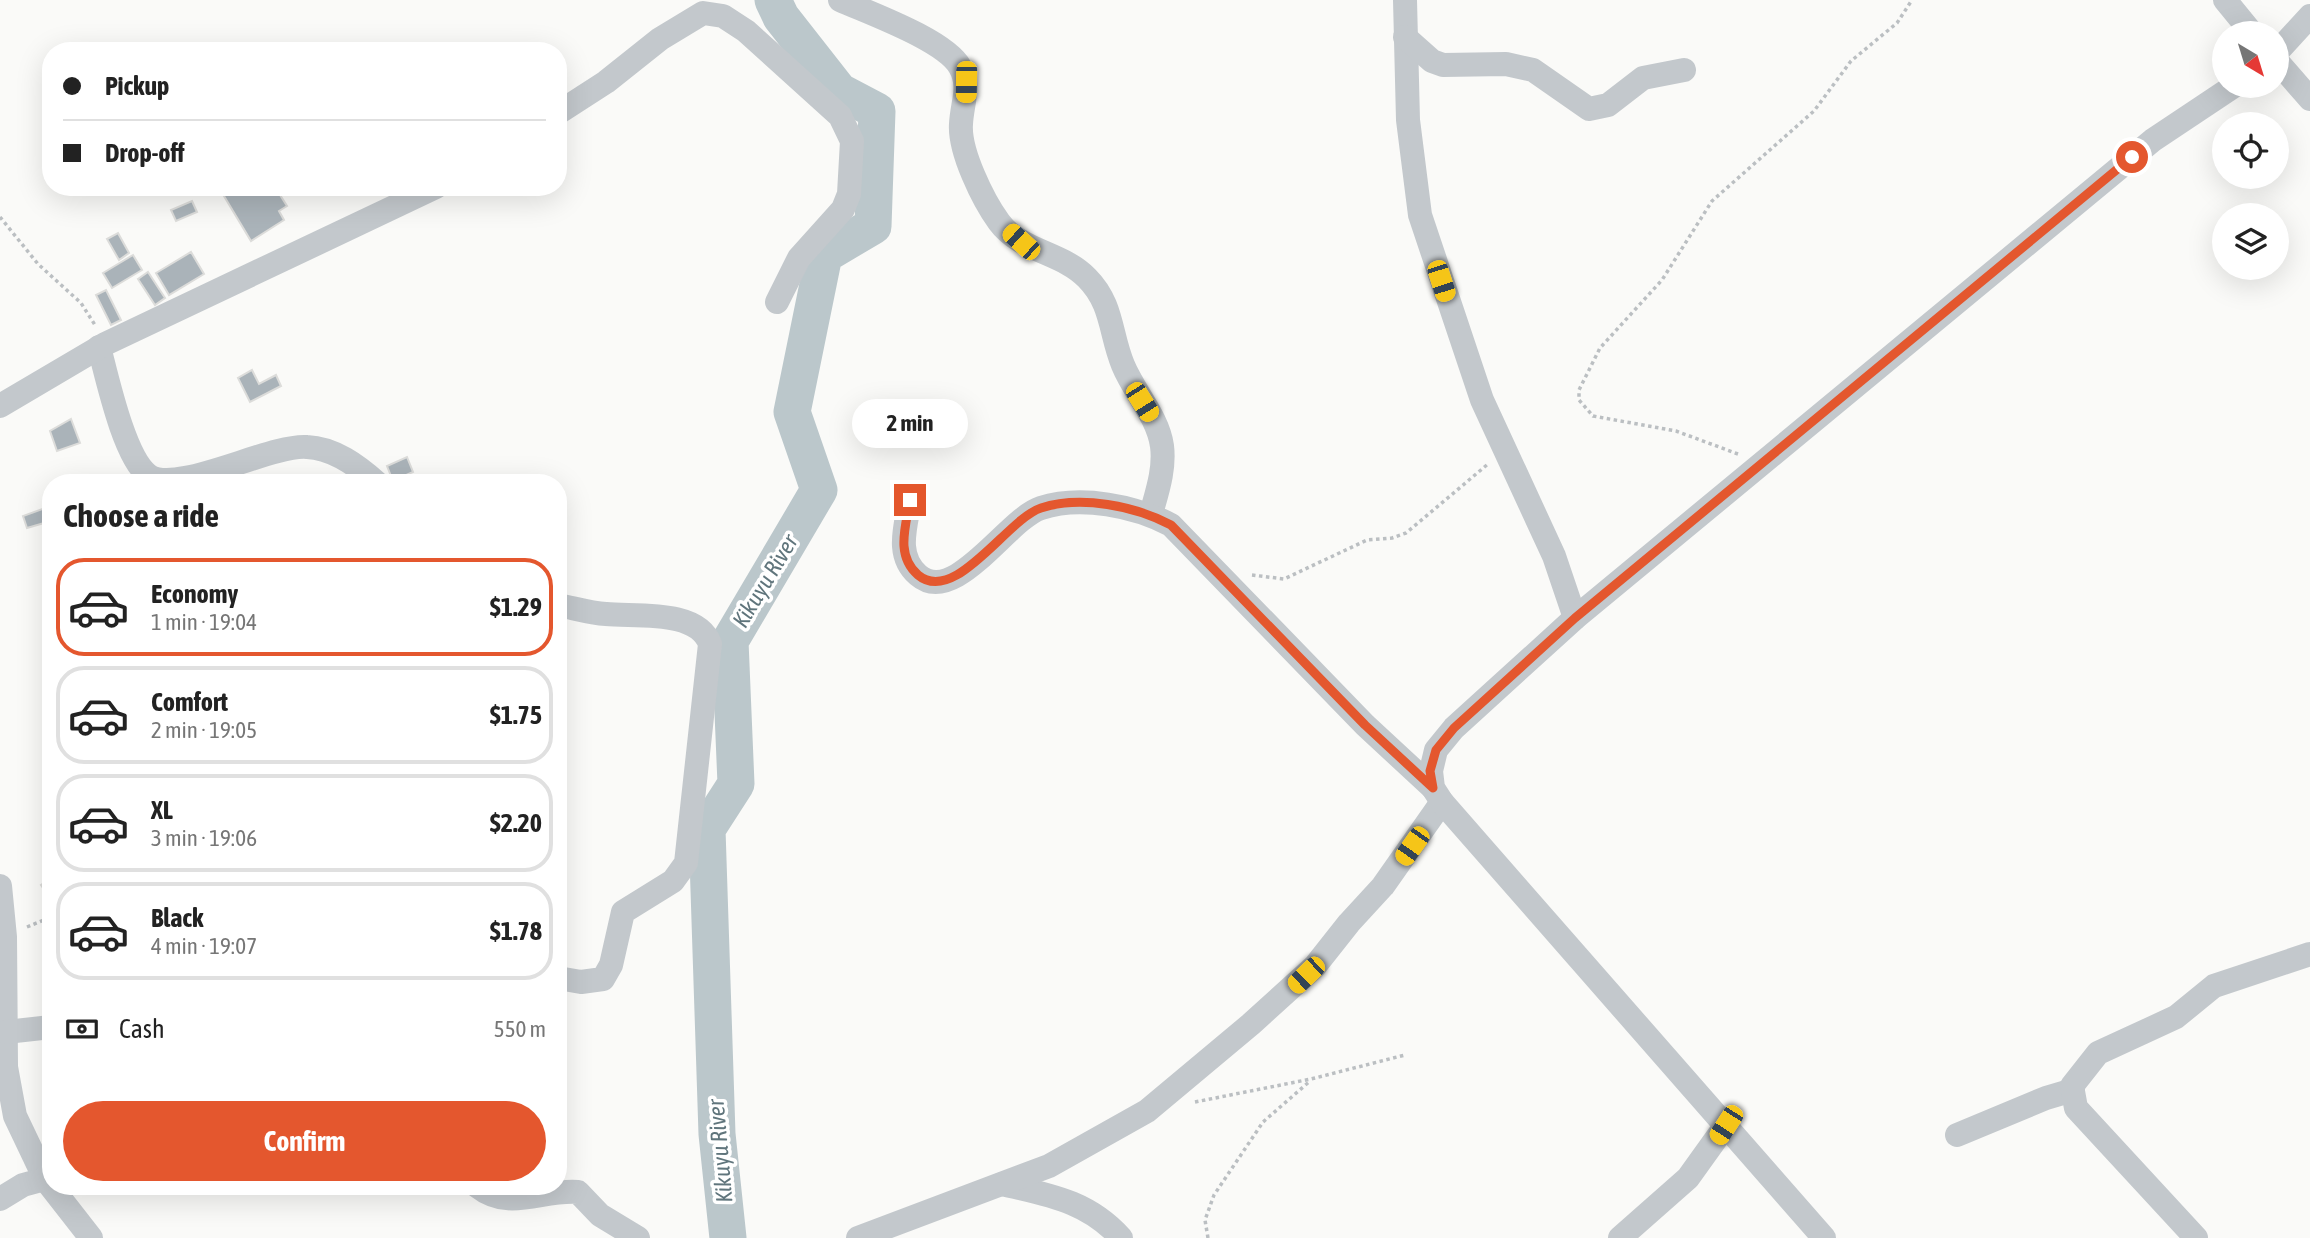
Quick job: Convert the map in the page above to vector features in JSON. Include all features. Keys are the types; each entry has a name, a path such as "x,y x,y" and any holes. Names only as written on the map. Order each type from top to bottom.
{"street":[{"path":"840,0 879,15 953,58 966,82 961,124 962,141 984,197 1000,223 1021,242 1066,261 1087,277 1102,296 1111,315 1122,363 1155,424 1162,446 1162,472 1151,514"},
{"path":"1405,0 1408,120 1420,215 1478,388 1505,454 1554,556 1575,618"},
{"path":"2225,0 2242,21"},
{"path":"567,107 606,82 660,39 703,13 723,16 746,31 840,116 852,141 849,194 843,209 799,258 778,302"},
{"path":"2289,39 2310,16"},
{"path":"1405,37 1432,61 1443,65 1506,64 1533,70 1589,109 1608,105 1643,78 1684,70"},
{"path":"2289,75 2310,99"},
{"path":"858,1238 1049,1166 1147,1111 1251,1024 1315,966 1349,923 1384,886 1437,795 1430,771 1436,750 1454,728 1575,618 2153,140 2216,98"},
{"path":"0,406 102,345 417,196"},
{"path":"102,345 134,456 146,474"},
{"path":"204,474 289,447 308,447 341,457 365,474"},
{"path":"910,500 904,554 909,567 924,580 941,582 957,577 1013,525 1039,509 1066,503 1124,508 1151,514 1171,525 1365,725 1437,795 1824,1238"},
{"path":"567,607 603,614 655,616 687,622 702,629 710,644 686,863 673,881 623,912 611,965 603,979 581,982 567,980"},
{"path":"0,886 5,937 6,1067 15,1116 42,1176"},
{"path":"2196,1238 2076,1108 2072,1086 2098,1053 2176,1017 2214,986 2310,954"},
{"path":"6,1032 42,1028"},
{"path":"1957,1135 2046,1098 2073,1090"},
{"path":"1620,1238 1688,1178 1726,1125"},
{"path":"0,1199 23,1185 42,1180"},
{"path":"1002,1184 1076,1203 1097,1214 1121,1238"},
{"path":"567,1193 578,1192 606,1220 638,1238"},
{"path":"56,1195 91,1238"},
{"path":"488,1195 504,1200 550,1195"}],"path":[{"path":"1762,464 1697,436 1593,416 1579,400 1578,390 1600,348 1662,280 1712,201 1814,111 1851,61 1896,23 1912,0"},
{"path":"0,217 38,264 81,303 102,345"},
{"path":"1225,578 1239,574 1284,579 1367,540 1392,538 1406,533 1470,477 1505,454"},
{"path":"1187,1103 1311,1079 1405,1055"},
{"path":"1208,1238 1205,1220 1214,1195 1269,1114 1311,1079"}],"building":[{"path":"224,196 281,196 287,206 279,211 284,220 251,241"},
{"path":"192,201 197,212 176,221 171,210"},
{"path":"118,233 129,253 119,260 107,239"},
{"path":"191,252 204,274 169,295 156,273"},
{"path":"133,255 142,270 112,288 103,273"},
{"path":"148,272 165,298 155,305 138,279"},
{"path":"106,290 121,320 111,325 96,295"},
{"path":"252,370 259,384 276,375 281,386 250,402 238,378"},
{"path":"71,419 80,443 57,451 50,431"},
{"path":"407,457 413,472 390,474 387,466"},
{"path":"42,509 42,524 27,528 23,516"}],"waterway":[{"name":"Kikuyu River","path":"728,1238 717,1134 707,829 736,784 730,641 819,490 792,412 824,255 873,226 877,111 839,91 781,17 773,0"}],"route":[{"path":"910,500 904,554 909,567 924,580 941,582 957,577 1013,525 1039,509 1066,503 1124,508 1151,514 1171,525 1209,561 1365,725 1433,788 1430,771 1436,750 1454,728 1575,618 2132,157"}]}
